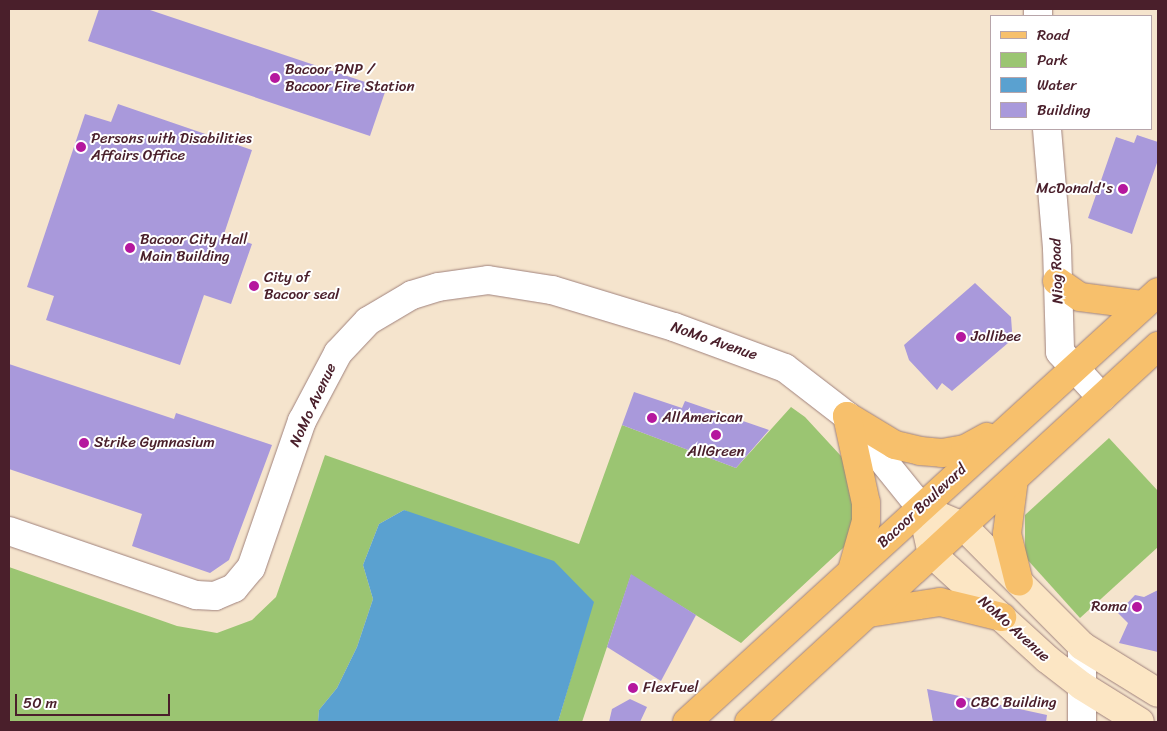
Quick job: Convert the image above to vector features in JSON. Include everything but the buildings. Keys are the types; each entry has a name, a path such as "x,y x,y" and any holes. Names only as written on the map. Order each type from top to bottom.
{"main road":[{"path":"1057,281 1080,297 1150,299"},
{"name":"Bacoor Boulevard","path":"686,722 922,508 1006,428 1150,299"},
{"path":"749,722 1158,346"},
{"path":"847,416 895,445 942,453 965,449 1006,428"},
{"path":"847,416 866,502 866,521 852,570"},
{"path":"1014,479 1007,534 1019,582"},
{"name":"NoMo Avenue","path":"922,508 963,526 1082,646 1158,693"},
{"name":"NoMo Avenue","path":"922,508 932,554 1082,686 1140,722"},
{"path":"869,613 940,602 1002,617"}],"street":[{"name":"Niog Road","path":"1047,130 1058,248 1057,281 1060,352 1102,398"},
{"name":"NoMo Avenue","path":"9,531 196,595 215,596 234,588 251,568 302,421 338,353 368,322 388,308 421,293 463,282 519,283 683,330 785,368 847,416 922,508"},
{"path":"1082,646 1082,722"}],"green space":[{"path":"791,407 805,417 841,456 849,471 856,536 741,643 631,575 582,722 558,722 593,602 404,510 379,524 363,565 373,599 357,647 337,688 319,710 318,722 9,722 9,567 177,626 217,633 252,620 276,597 325,455 579,544 622,425 736,468"},
{"path":"1109,438 1158,491 1158,547 1080,618 1025,557 1025,515"}],"water":[{"path":"404,510 554,561 594,602 558,722 318,722 319,710 337,688 357,647 373,599 363,565 379,524"}],"place":[{"name":"Bacoor PNP / Bacoor Fire Station","path":"275,78"},
{"name":"Persons with Disabilities Affairs Office","path":"81,147"},
{"name":"McDonald's","path":"1123,189"},
{"name":"Bacoor City Hall Main Building","path":"130,248"},
{"name":"City of Bacoor seal","path":"254,286"},
{"name":"Jollibee","path":"961,337"},
{"name":"AllAmerican","path":"652,418"},
{"name":"AllGreen","path":"716,435"},
{"name":"Strike Gymnasium","path":"84,443"},
{"name":"Roma","path":"1137,607"},
{"name":"FlexFuel","path":"633,688"},
{"name":"CBC Building","path":"961,703"}]}
